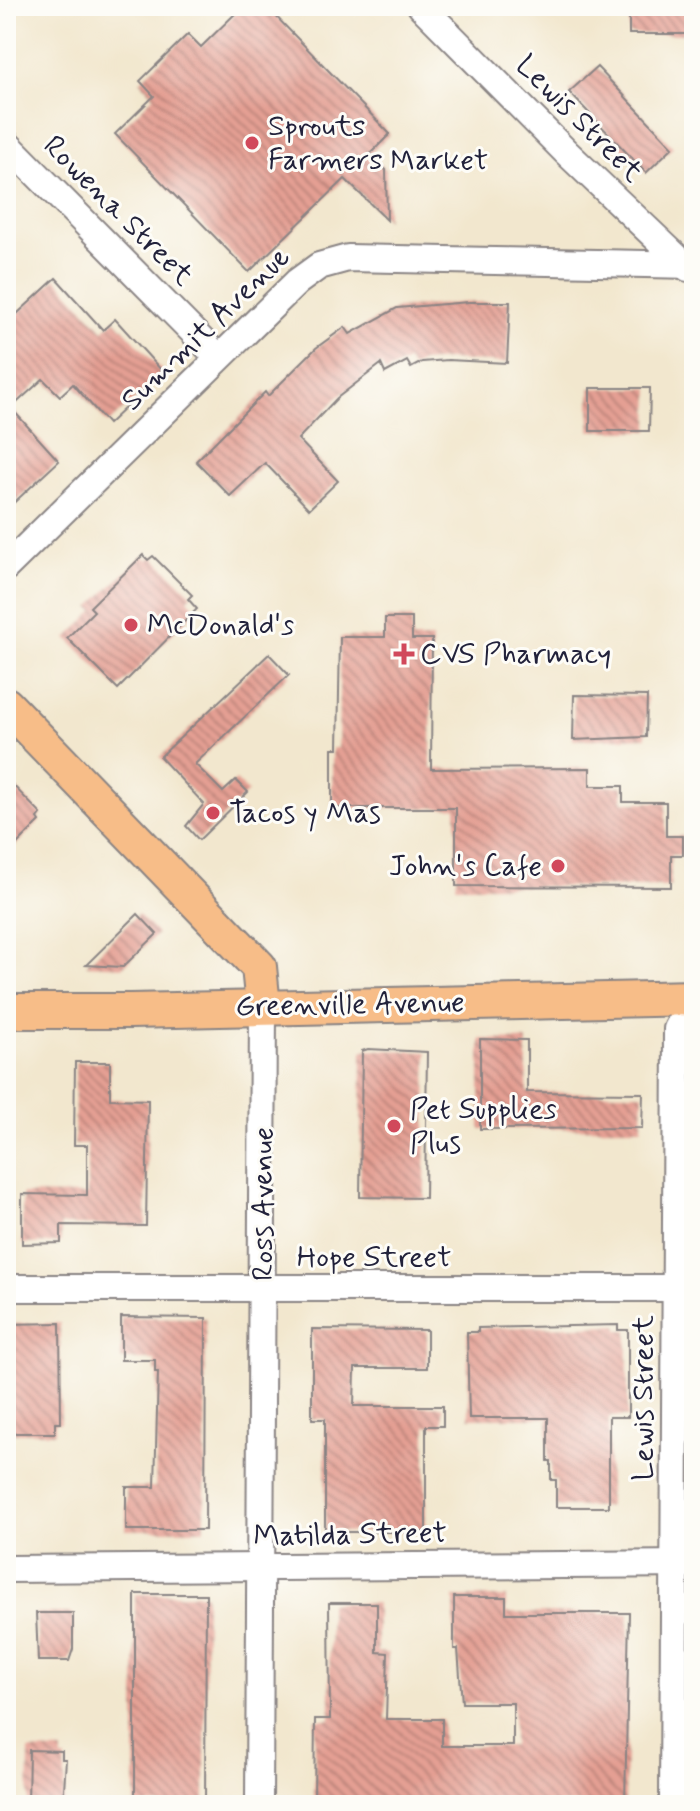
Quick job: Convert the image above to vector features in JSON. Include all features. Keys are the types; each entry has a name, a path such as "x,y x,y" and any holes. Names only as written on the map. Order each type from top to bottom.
{"main road":[{"name":"Ross Avenue","path":"6,705 259,967 263,1006"},
{"name":"Greenville Avenue","path":"6,1011 694,998"}],"street":[{"name":"Lewis Street","path":"421,6 576,162 690,267"},
{"name":"Rowena Street","path":"6,143 218,357"},
{"name":"Summit Avenue","path":"6,567 218,357 297,282 319,266 348,258 690,267"},
{"name":"Lewis Street","path":"673,1805 684,1564 685,1288 677,1029 694,998"},
{"name":"Ross Avenue","path":"259,1805 263,1006"},
{"name":"Hope Street","path":"6,1288 685,1288"},
{"name":"Matilda Street","path":"6,1569 684,1564"}],"building":[{"name":"Sprouts Farmers Market","path":"243,6 266,6 390,134 370,154 386,170 387,220 345,179 249,272 115,134 154,96 140,81 188,34 201,47"},
{"path":"629,6 694,6 694,34 629,34"},
{"path":"597,67 673,147 646,173 569,92"},
{"path":"56,278 103,330 115,319 163,372 108,424 73,384 60,396 43,379 11,408 59,461 6,510 6,324"},
{"path":"510,302 507,363 448,360 422,362 411,368 407,361 385,373 381,364 337,398 298,439 338,481 309,509 265,463 230,496 196,461 265,392 268,396 316,348 345,327 350,334 397,308"},
{"path":"590,388 650,388 649,431 590,431"},
{"name":"McDonald's","path":"143,555 148,560 153,556 192,595 188,599 197,609 118,689 67,638 94,611 90,607"},
{"path":"385,618 412,618 412,639 432,639 431,769 590,768 590,786 623,786 623,802 666,802 666,836 683,836 683,855 671,855 671,887 456,886 456,808 332,808 332,748 338,748 340,637 385,637"},
{"path":"269,654 289,675 195,764 223,792 236,780 248,792 199,840 186,826 204,804 160,757"},
{"path":"574,695 647,696 646,737 573,740"},
{"path":"6,778 41,814 38,818 40,821 6,855"},
{"path":"138,914 157,934 123,967 86,965"},
{"path":"480,1039 527,1040 527,1092 643,1093 642,1128 480,1129"},
{"name":"Pet Supplies Plus","path":"362,1051 427,1052 425,1198 360,1197"},
{"path":"75,1062 110,1062 110,1099 148,1100 146,1226 61,1225 61,1243 22,1244 22,1194 87,1195 87,1145 74,1145"},
{"path":"121,1317 206,1318 205,1530 126,1530 126,1487 155,1487 158,1372 155,1372 155,1360 121,1360"},
{"path":"60,1323 61,1423 55,1423 55,1433 6,1433 6,1324"},
{"path":"618,1325 618,1330 628,1330 628,1417 609,1417 609,1507 556,1507 556,1480 551,1480 551,1461 548,1461 548,1418 469,1418 467,1332 478,1332 478,1328"},
{"path":"312,1329 427,1330 427,1368 355,1368 354,1406 443,1406 443,1426 426,1426 426,1532 325,1532 325,1419 312,1419"},
{"path":"135,1594 206,1594 205,1805 135,1805"},
{"path":"454,1597 506,1597 506,1613 629,1613 625,1804 314,1803 315,1719 330,1719 329,1603 377,1603 377,1652 388,1653 386,1719 442,1719 442,1746 513,1746 513,1703 462,1703 458,1649 454,1649"},
{"path":"36,1613 73,1613 73,1649 69,1661 38,1661"},
{"path":"29,1750 62,1751 62,1759 66,1759 63,1805 28,1805"}],"place":[{"name":"Sprouts Farmers Market","path":"252,143"},
{"name":"McDonald's","path":"131,625"},
{"name":"CVS Pharmacy","path":"404,654"},
{"name":"Tacos y Mas","path":"213,813"},
{"name":"John's Cafe","path":"558,866"},
{"name":"Pet Supplies Plus","path":"394,1126"}]}
